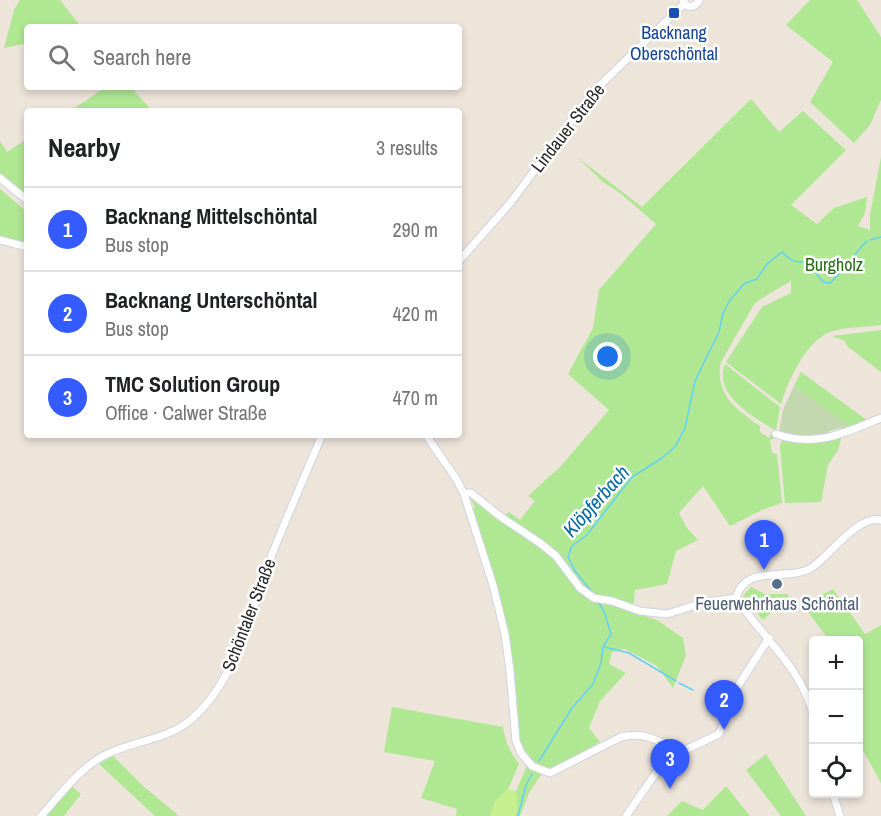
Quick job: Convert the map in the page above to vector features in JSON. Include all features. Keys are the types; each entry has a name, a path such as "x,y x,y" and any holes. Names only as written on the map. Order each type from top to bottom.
{"street":[{"name":"Lindauer Straße","path":"462,258 511,202 592,93 684,2 692,6 696,5 699,0"},
{"path":"0,178 24,198"},
{"path":"0,240 24,247"},
{"path":"776,434 800,441 817,439 842,434 881,418"},
{"name":"Schöntaler Straße","path":"41,816 76,777 102,757 176,729 188,722 210,700 233,661 276,546 321,438"},
{"path":"428,438 464,493 496,595 505,634 516,741 527,760 538,770 550,773 621,737 637,734 647,736 681,752"},
{"path":"464,493 471,493 501,517 540,543 556,556 580,588 594,598 655,614 667,614 702,603 736,598"},
{"path":"736,598 737,593 748,580 756,575 799,573 812,567 862,524 873,519 881,520"},
{"path":"736,598 795,674 809,702"},
{"path":"626,816 660,767 681,752 719,734 738,686 769,638"},
{"path":"834,798 840,816"}],"green space":[{"path":"20,0 60,0 79,24 24,24 24,44 4,48 14,10"},
{"path":"810,0 857,0 881,37 881,100 870,125 854,143 810,102 833,62 786,25"},
{"path":"102,90 134,90 149,108 74,108"},
{"name":"Burgholz","path":"751,99 779,132 803,111 846,150 791,205 817,224 834,208 867,197 865,213 858,226 870,230 870,215 881,157 881,325 842,329 821,337 799,363 781,404 726,362 762,307 791,293 791,281 753,306 721,362 721,383 729,400 760,426 760,432 769,438 771,434 775,438 770,440 772,453 777,454 782,503 730,526 703,486 679,513 687,528 698,540 676,551 667,584 635,590 633,612 657,620 683,638 686,656 673,688 657,666 625,649 612,652 609,664 626,673 600,701 589,728 600,742 541,775 529,793 520,816 515,816 516,791 530,759 519,740 496,585 470,497 501,519 509,512 520,520 535,501 528,496 560,467 609,410 568,374 593,328 599,290 656,224 620,193 603,182 577,157 642,207"},
{"path":"0,141 7,152 24,141 24,195 0,175"},
{"path":"0,189 24,209 24,245 0,238"},
{"path":"881,330 881,372 847,346 845,341 832,336"},
{"path":"725,364 780,407 776,431 747,412 730,396 723,375"},
{"path":"801,372 868,421 843,430 847,425 794,386"},
{"path":"794,386 848,425 843,430 841,428 829,431 826,436 800,439 779,432 783,410"},
{"path":"842,435 838,450 828,465 821,502 785,503 780,446 782,440 799,443 826,440"},
{"path":"751,587 765,594 787,594 789,597 763,620 754,609 750,612 744,604 743,596"},
{"path":"833,589 865,634 881,625 881,783 863,750 863,636 826,636 803,605"},
{"path":"392,707 503,727 508,747 519,764 508,789 496,800 490,816 456,816 457,809 421,798 435,761 384,752"},
{"path":"766,754 806,816 781,816 746,770"},
{"path":"113,756 142,785 179,816 155,816 99,764"},
{"path":"726,786 750,816 667,816 682,801 703,810"},
{"path":"72,787 81,794 64,816 46,816"},
{"path":"508,789 516,791 515,816 490,816 496,800"}],"waterway":[{"name":"Klöpferbach","path":"870,240 881,237"},
{"name":"Klöpferbach","path":"593,593 575,571 568,557 572,546 586,536 632,477 675,447 685,428 695,381 719,332 723,313 730,300 745,283 757,279 767,264 782,252 793,261 807,261 823,282 830,283 867,241"},
{"name":"Klöpferbach","path":"539,761 572,708 593,684 601,663 603,647 611,634 604,611 598,602"},
{"path":"604,647 629,653 676,681"},
{"path":"679,683 693,690"},
{"name":"Klöpferbach","path":"518,816 526,785 532,774"}],"place":[{"name":"Backnang Oberschöntal","path":"674,13"},
{"name":"Backnang Mittelschöntal","path":"764,570"},
{"name":"Feuerwehrhaus Schöntal","path":"777,584"},
{"name":"Backnang Unterschöntal","path":"724,730"},
{"name":"TMC Solution Group","path":"670,789"}]}
